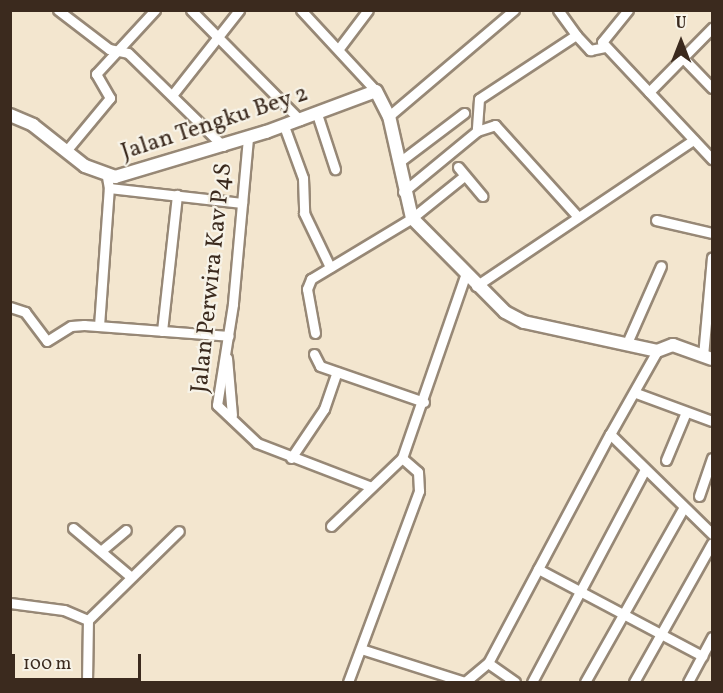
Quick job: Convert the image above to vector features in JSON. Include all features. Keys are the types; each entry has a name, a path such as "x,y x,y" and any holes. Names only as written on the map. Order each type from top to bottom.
{"street":[{"path":"58,10 114,51 128,52 223,146"},
{"path":"66,151 108,103 108,92 96,74 114,51 155,10"},
{"path":"191,10 300,120"},
{"path":"173,94 215,36 239,10"},
{"path":"340,47 368,10"},
{"path":"389,116 514,10"},
{"path":"558,10 590,50 605,47"},
{"path":"628,10 602,37 605,47 712,159"},
{"path":"305,12 340,47 376,91 389,116 403,192 411,218 476,286 524,322 657,351 673,345 708,357 712,257"},
{"path":"649,92 685,60 712,28"},
{"path":"477,131 479,99 576,35"},
{"path":"685,60 712,88"},
{"name":"Jalan Tengku Bey 2","path":"10,115 66,151 108,182 284,126 376,91"},
{"path":"398,163 464,113"},
{"path":"317,114 335,169"},
{"path":"403,192 477,131 495,125 578,217"},
{"path":"284,126 303,178 304,213 330,267"},
{"name":"Jalan Perwira Kav P4S","path":"232,415 215,397 229,336 248,138"},
{"path":"476,286 693,140"},
{"path":"458,167 482,196"},
{"path":"315,333 307,283 411,218 464,176"},
{"path":"99,326 108,182 177,195 242,203"},
{"path":"162,331 177,195"},
{"path":"656,220 712,233"},
{"path":"627,343 661,266"},
{"path":"331,526 369,486 402,458 424,402 466,273"},
{"path":"10,307 25,312 47,341 71,326 229,336"},
{"path":"226,348 232,415 252,440 291,458 369,486"},
{"path":"361,650 465,682 476,679 488,663 657,351"},
{"path":"314,354 321,366 424,402"},
{"path":"291,458 324,409 337,372"},
{"path":"636,393 712,421"},
{"path":"666,460 686,412"},
{"path":"610,434 644,471 712,534"},
{"path":"348,682 418,491 418,472 402,458"},
{"path":"699,496 712,458"},
{"path":"532,682 584,590 644,471"},
{"path":"585,682 683,509"},
{"path":"73,528 102,550 131,577"},
{"path":"102,550 126,530"},
{"path":"87,682 88,620 179,531"},
{"path":"634,682 712,543"},
{"path":"538,569 584,590 623,616 702,656"},
{"path":"10,603 64,610 88,620"},
{"path":"688,682 712,637"},
{"path":"488,663 515,682"}]}
